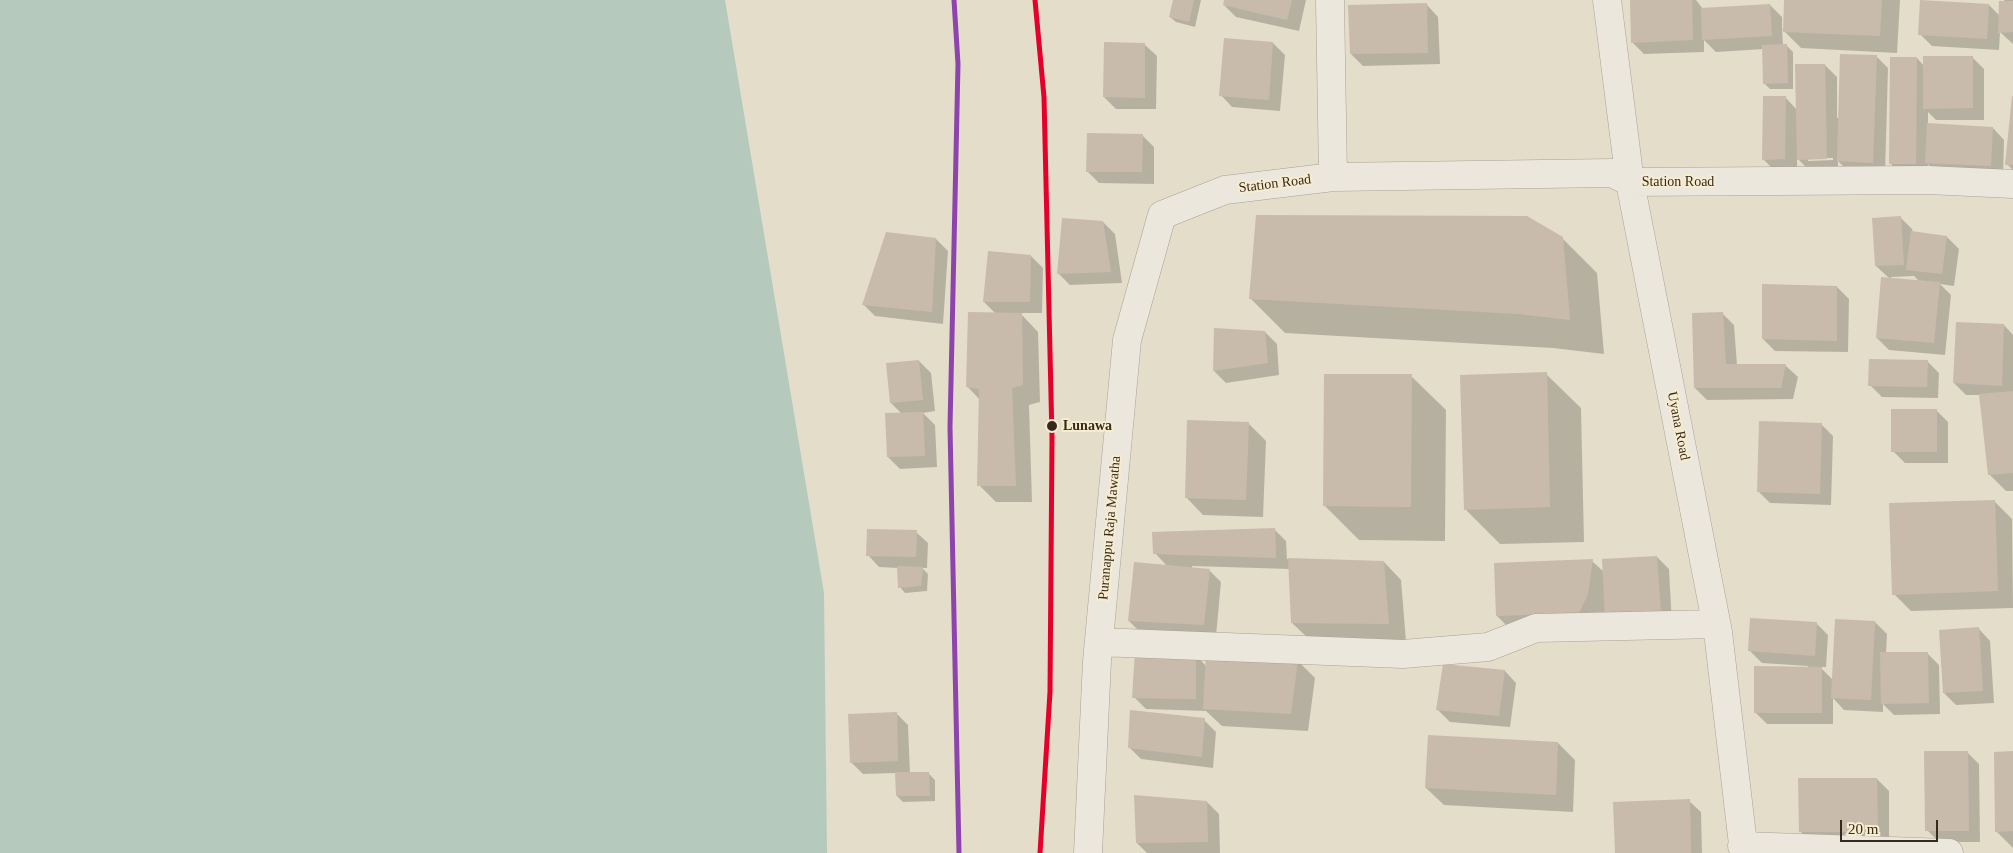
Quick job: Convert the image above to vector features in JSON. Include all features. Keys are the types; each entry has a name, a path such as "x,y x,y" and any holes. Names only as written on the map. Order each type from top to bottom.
{"street":[{"path":"1330,0 1333,177"},
{"name":"Uyana Road","path":"1607,0 1630,182 1718,632 1743,849"},
{"name":"Station Road","path":"1225,190 1333,177 1612,172 1630,182 1928,180 2013,184"},
{"name":"Puranappu Raja Mawatha","path":"1088,853 1099,642 1127,340 1162,215 1225,190"},
{"path":"1099,642 1403,654 1488,647 1536,628 1716,624 1718,632"},
{"path":"1743,849 1949,853"}],"shaded area":[{"path":"0,0 725,0 824,593 827,853 0,853"}],"building":[{"path":"1173,0 1194,0 1189,22 1169,17"},
{"path":"1224,0 1292,0 1287,20 1223,5"},
{"path":"1630,0 1692,0 1693,40 1631,43"},
{"path":"1784,0 1882,0 1880,36 1783,32"},
{"path":"1920,0 1989,4 1987,39 1918,35"},
{"path":"1999,1 2013,1 2013,32 1998,33"},
{"path":"1427,3 1428,53 1350,54 1348,5"},
{"path":"1770,4 1772,36 1702,40 1701,8"},
{"path":"1224,38 1273,42 1269,100 1219,96"},
{"path":"1104,42 1145,43 1145,98 1103,97"},
{"path":"1787,44 1788,83 1763,84 1762,45"},
{"path":"1840,54 1877,55 1873,163 1837,161"},
{"path":"1923,56 1973,56 1973,108 1923,109"},
{"path":"1890,57 1917,57 1916,164 1889,164"},
{"path":"1795,64 1825,64 1827,159 1797,160"},
{"path":"1763,96 1786,96 1785,159 1762,160"},
{"path":"2012,96 2013,165 2005,165"},
{"path":"1927,123 1993,127 1991,166 1925,163"},
{"path":"1087,133 1143,134 1142,172 1086,172"},
{"path":"1256,215 1527,216 1563,237 1570,320 1518,314 1249,299"},
{"path":"1901,216 1904,265 1875,266 1872,218"},
{"path":"1062,218 1103,221 1111,272 1057,274"},
{"path":"1911,231 1947,236 1942,274 1906,270"},
{"path":"886,232 936,238 932,312 862,305"},
{"path":"988,251 1031,255 1030,302 983,302"},
{"path":"1881,277 1940,282 1934,343 1876,338"},
{"path":"1762,284 1837,286 1837,341 1762,339"},
{"path":"968,312 1022,313 1023,385 1012,388 1016,486 977,486 979,389 966,387"},
{"path":"1723,312 1726,364 1786,364 1781,388 1694,388 1692,313"},
{"path":"1956,322 2004,324 2002,386 1953,383"},
{"path":"1214,328 1265,331 1268,363 1213,371"},
{"path":"1869,359 1928,360 1927,387 1868,386"},
{"path":"919,360 923,400 890,403 886,363"},
{"path":"1547,372 1550,507 1464,510 1460,375"},
{"path":"1324,374 1412,374 1411,507 1323,506"},
{"path":"2013,391 2013,473 1988,475 1979,394"},
{"path":"1891,409 1937,409 1937,452 1891,452"},
{"path":"923,412 925,456 887,457 885,413"},
{"path":"1187,420 1249,422 1246,500 1185,498"},
{"path":"1759,421 1822,423 1820,494 1757,492"},
{"path":"1995,500 1998,591 1892,595 1889,503"},
{"path":"1275,528 1276,558 1153,554 1152,532"},
{"path":"867,529 917,530 916,557 866,556"},
{"path":"1657,556 1661,614 1605,618 1602,559"},
{"path":"1288,558 1384,561 1389,624 1291,623"},
{"path":"1593,559 1588,594 1579,613 1496,616 1494,563"},
{"path":"1134,562 1210,569 1204,625 1128,621"},
{"path":"897,566 923,567 921,586 898,588"},
{"path":"1750,618 1817,622 1815,656 1748,651"},
{"path":"1835,619 1875,621 1871,700 1831,698"},
{"path":"1979,627 1983,691 1943,693 1939,630"},
{"path":"1135,650 1196,653 1196,699 1132,698"},
{"path":"1880,652 1928,652 1929,703 1881,704"},
{"path":"1206,654 1298,660 1291,714 1203,709"},
{"path":"1443,664 1505,670 1499,716 1436,710"},
{"path":"1754,666 1822,667 1822,713 1754,713"},
{"path":"1130,710 1205,718 1202,757 1128,748"},
{"path":"897,712 898,761 850,763 848,714"},
{"path":"1428,735 1558,742 1556,795 1425,788"},
{"path":"1924,751 1968,751 1969,831 1925,831"},
{"path":"2013,751 2013,831 1995,832 1994,752"},
{"path":"895,772 929,772 930,796 896,796"},
{"path":"1798,778 1877,778 1878,832 1799,832"},
{"path":"1134,795 1207,801 1208,842 1136,843"},
{"path":"1690,799 1691,853 1615,853 1613,802"}],"transit line":[{"path":"954,0 958,64 950,427 959,853"},
{"path":"1035,0 1044,97 1052,438 1050,692 1040,853"}],"place":[{"name":"Lunawa","path":"1052,426"}]}
